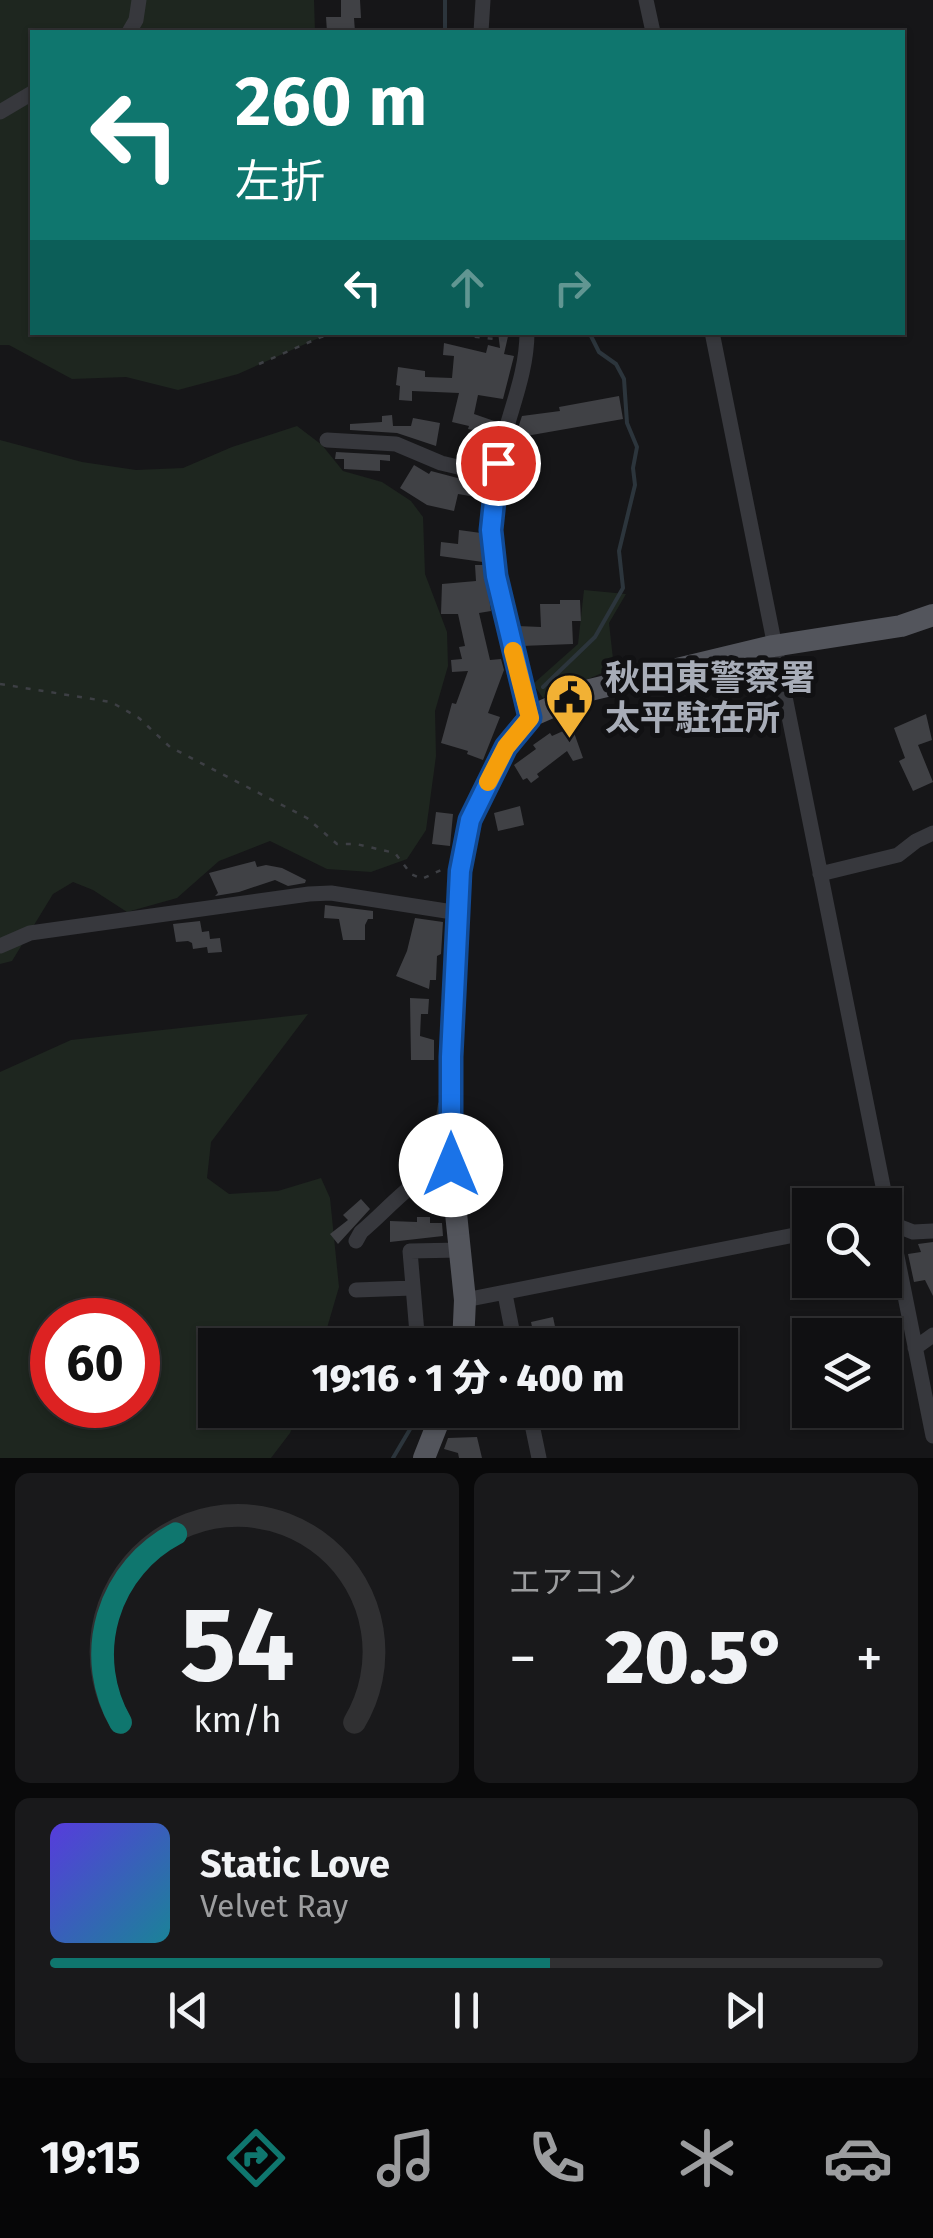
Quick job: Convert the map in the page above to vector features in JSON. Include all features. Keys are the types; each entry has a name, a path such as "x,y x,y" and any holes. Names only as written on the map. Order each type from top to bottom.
{"main road":[{"path":"464,1328 465,1300 451,1166 451,1057 462,860 470,820 506,747 530,718 590,690 773,646 901,626 933,615"},
{"path":"424,1458 433,1428"}],"street":[{"path":"130,30 139,0"},
{"path":"481,30 483,0"},
{"path":"646,0 653,30"},
{"path":"0,112 30,95"},
{"path":"713,335 881,1188"},
{"path":"527,338 520,388 496,476 491,530 496,576 530,718"},
{"path":"327,440 396,444 441,462 496,476"},
{"path":"820,874 898,854 933,833"},
{"path":"0,946 30,933 308,894 331,893 459,913"},
{"path":"356,1241 422,1177 434,1169 451,1166"},
{"path":"902,1227 913,1232 933,1231"},
{"path":"465,1300 792,1236"},
{"path":"417,1328 410,1251 460,1250"},
{"path":"356,1290 414,1288"},
{"path":"902,1289 933,1436"},
{"path":"505,1294 512,1328"},
{"path":"915,1348 933,1335"},
{"path":"533,1428 539,1458"}],"path":[{"path":"259,364 330,335"},
{"path":"482,335 527,338"},
{"path":"0,684 110,702 139,718 170,747 306,818 337,844 395,853 411,874 422,879 462,860"}],"shaded area":[{"path":"0,0 314,0 315,30 30,30 30,335 332,335 238,374 178,390 126,377 72,379 9,345 0,345"},
{"path":"297,426 322,445 343,471 382,482 411,501 423,517 425,574 447,632 448,666 435,711 436,756 426,830 407,859 371,872 327,869 270,841 219,861 177,898 127,912 73,882 53,894 12,961 0,964 0,440 82,462 136,470 183,468"},
{"path":"584,590 626,594 609,623 614,668 543,698 533,684 578,644"},
{"path":"308,1014 211,1142 207,1178 229,1194 278,1191 321,1178 330,1198 339,1287 327,1328 198,1328 198,1428 292,1428 271,1458 0,1458 0,1072 71,1040"}],"building":[{"path":"341,0 360,0 361,18 354,18 355,30 327,30 326,17 341,17"},
{"path":"498,335 508,335 504,354 514,356 503,399 478,395 474,414 497,422 494,432 484,432 477,457 487,462 466,457 473,430 452,422 459,393 412,391 412,401 399,400 398,367 425,371 425,377 452,378 454,356 443,355 444,343 486,353 488,345 500,348"},
{"path":"619,396 623,419 526,436 516,434 522,416"},
{"path":"392,415 393,426 411,426 413,418 440,423 436,446 397,433 350,430 350,424 382,422 382,416"},
{"path":"336,452 390,455 390,461 380,460 380,471 344,469 344,459 335,459"},
{"path":"414,465 429,474 431,471 484,485 482,498 458,494 454,511 427,505 400,488"},
{"path":"459,530 481,533 483,562 440,556 441,542 458,544"},
{"path":"475,565 484,565 491,611 479,613 490,660 501,659 504,670 488,713 500,717 483,760 441,743 452,703 456,704 468,671 452,672 451,660 462,659 459,647 465,646 458,614 441,614 442,584 476,581"},
{"path":"560,600 580,600 581,621 572,621 573,644 521,646 517,626 541,627 540,604 560,604"},
{"path":"926,714 932,740 918,745 933,782 913,791 899,761 905,758 894,728"},
{"path":"572,727 583,758 573,761 567,751 531,783 527,778 523,780 514,765 550,733 552,736"},
{"path":"520,806 524,825 498,831 494,813"},
{"path":"436,812 453,814 450,846 432,844"},
{"path":"255,861 257,867 282,868 306,880 305,883 288,886 275,880 215,896 218,893 209,873"},
{"path":"325,905 373,911 373,919 365,925 365,940 343,940 339,919 324,918"},
{"path":"415,918 443,922 436,980 430,980 429,989 396,976"},
{"path":"200,921 202,932 209,931 210,939 220,938 222,952 208,953 207,947 193,949 188,941 176,942 173,924"},
{"path":"410,998 429,999 428,1014 421,1014 420,1036 434,1040 434,1060 411,1060"},
{"path":"361,1199 370,1209 338,1244 330,1234 348,1220 343,1215"},
{"path":"417,1217 430,1217 430,1223 442,1223 443,1236 390,1242 390,1221 417,1222"},
{"path":"933,1242 933,1296 925,1280 914,1282 908,1254 921,1252 918,1244"},
{"path":"553,1317 555,1328 532,1328 531,1322"},
{"path":"477,1437 482,1458 459,1458 458,1453 444,1449 448,1438"}],"waterway":[{"path":"445,0 445,30"},
{"path":"543,687 595,637 623,588 619,551 635,485 637,447 627,423 624,379 616,364 599,352 590,335"},
{"path":"439,1163 434,1142 440,1104"},
{"path":"393,1458 411,1428"}],"slow traffic":[{"path":"488,782 506,747 530,718 513,651"}],"place":[{"name":"秋田東警察署 太平駐在所","path":"570,740"}],"route":[{"path":"451,1165 451,1057 460,871 470,820 506,747 530,718 496,576 491,530 498,463"}]}
